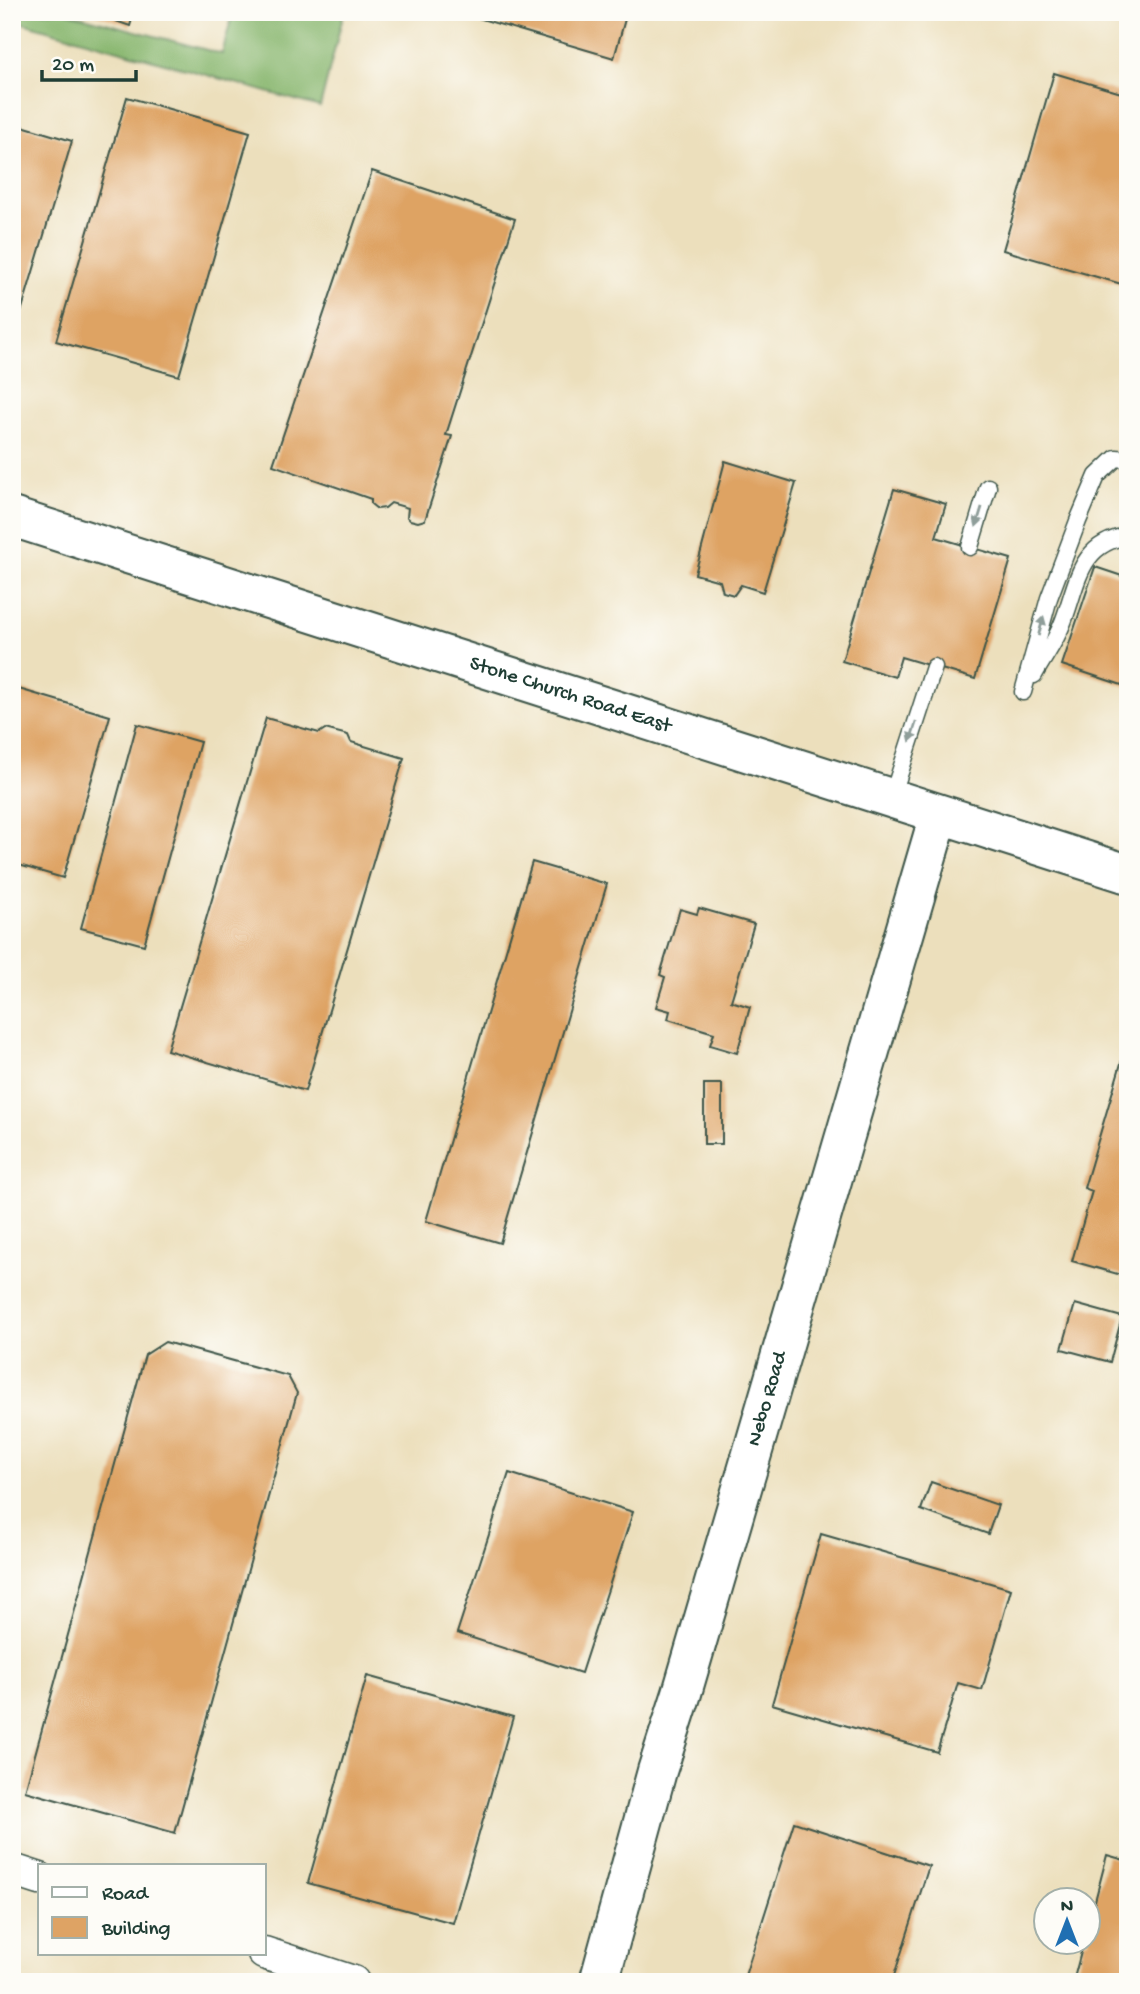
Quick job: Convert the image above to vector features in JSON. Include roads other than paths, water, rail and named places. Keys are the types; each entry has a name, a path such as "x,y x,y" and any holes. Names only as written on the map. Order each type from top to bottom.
{"street":[{"name":"Stone Church Road East","path":"12,517 1128,874"},
{"name":"Nebo Road","path":"599,1982 657,1771 939,815"},
{"path":"12,1870 38,1878"},
{"path":"266,1954 353,1982"}],"lane":[{"path":"1128,459 1116,458 1097,476 1049,598 1023,692 1054,641 1081,570 1095,548 1111,538 1128,536"},
{"path":"970,547 988,487"},
{"path":"891,800 934,667"}]}
